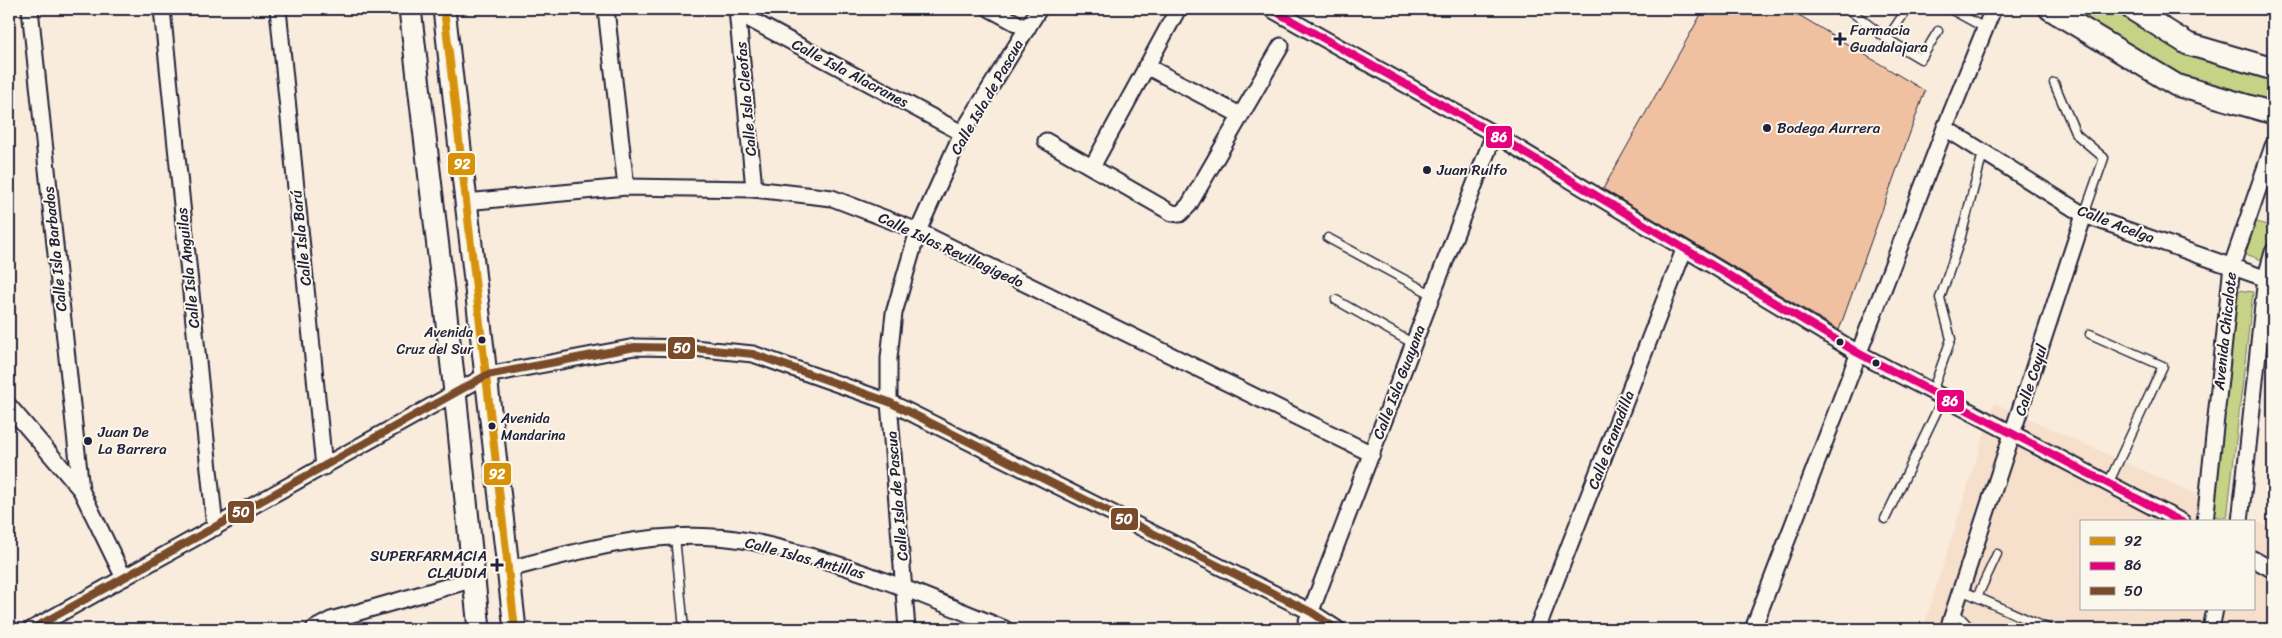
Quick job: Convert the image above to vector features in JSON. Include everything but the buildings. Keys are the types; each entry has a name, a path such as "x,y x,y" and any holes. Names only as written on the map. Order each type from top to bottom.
{"main road":[{"path":"410,9 455,392 479,629"},
{"path":"444,9 515,629"},
{"path":"2050,9 2176,85 2273,113"},
{"path":"2132,9 2188,44 2273,69"}],"street":[{"name":"Calle Isla Barbados","path":"30,9 81,490"},
{"name":"Calle Isla Anguilas","path":"162,9 215,528"},
{"name":"Calle Isla Barú","path":"278,9 324,468"},
{"path":"606,9 626,187"},
{"path":"990,9 1027,29"},
{"name":"Calle Isla de Pascua","path":"907,629 889,402 894,313 918,231 962,132 1039,9"},
{"path":"1092,167 1178,9"},
{"path":"1271,9 1494,134 1858,353 2178,520"},
{"path":"1754,629 1858,353 1993,9"},
{"name":"Calle Isla Alacranes","path":"738,11 962,132"},
{"name":"Calle Isla Cleofas","path":"738,11 754,189"},
{"path":"1046,141 1172,213 1180,214 1189,205 1281,46"},
{"path":"1146,66 1240,115"},
{"name":"Calle Acelga","path":"1945,128 2084,215 2270,279"},
{"name":"Calle Isla Guayana","path":"1304,629 1494,134"},
{"name":"Avenida Chicalote","path":"2205,520 2232,265 2273,146"},
{"name":"Calle Islas Revillagigedo","path":"466,202 626,187 754,189 832,198 918,231 1372,454"},
{"name":"Calle Coyul","path":"1948,629 2014,435 2084,215"},
{"name":"Calle Granadilla","path":"1537,629 1684,250"},
{"path":"2240,520 2273,252"},
{"path":"32,629 324,468 487,375 635,347 693,348 753,354 889,402 1311,612 1337,629"},
{"path":"9,406 81,490 124,578"},
{"name":"Calle Islas Antillas","path":"509,569 582,550 675,537 713,536 759,542 833,562 905,587 1005,629"},
{"path":"2254,559 2272,567"},
{"path":"314,629 331,620 474,579"},
{"path":"2211,629 2215,610"}],"lane":[{"path":"1848,9 1887,39 1921,59 1938,30"},
{"path":"1887,39 1907,9"},
{"path":"1950,9 1985,28"},
{"path":"2054,83 2076,134 2104,158 2084,215"},
{"path":"1885,519 1938,395 1951,339 1940,298 1960,240 1984,153"},
{"path":"1328,238 1433,295"},
{"path":"1336,300 1414,344"},
{"path":"2090,334 2163,366 2108,484"},
{"path":"675,537 684,629"},
{"path":"1977,597 1997,554"},
{"path":"1961,590 2049,629"},
{"path":"1954,611 1971,629"}],"shaded area":[{"path":"1994,403 2253,520 2080,520 2080,610 2254,610 2254,520 2273,529 2273,629 1923,629"}],"green space":[{"path":"2068,9 2117,9 2185,52 2273,80 2273,106 2176,76"},
{"path":"2254,221 2273,227 2262,260 2243,253"},
{"path":"2238,290 2253,292 2227,518 2212,516"}],"transit line":[{"name":"92","path":"444,9 515,629"},
{"name":"86","path":"1271,9 1494,134 1858,353 2178,520"},
{"name":"50","path":"32,629 487,375 635,347 693,348 753,354 889,402 1311,612 1337,629"}],"place":[{"name":"Farmacia Guadalajara","path":"1840,39"},
{"name":"Bodega Aurrera","path":"1767,128"},
{"name":"Juan Rulfo","path":"1427,170"},
{"name":"Avenida Cruz del Sur","path":"482,340"},
{"name":"Avenida Mandarina","path":"492,426"},
{"name":"Juan De La Barrera","path":"88,441"},
{"name":"SUPERFARMACIA CLAUDIA","path":"497,565"}]}
